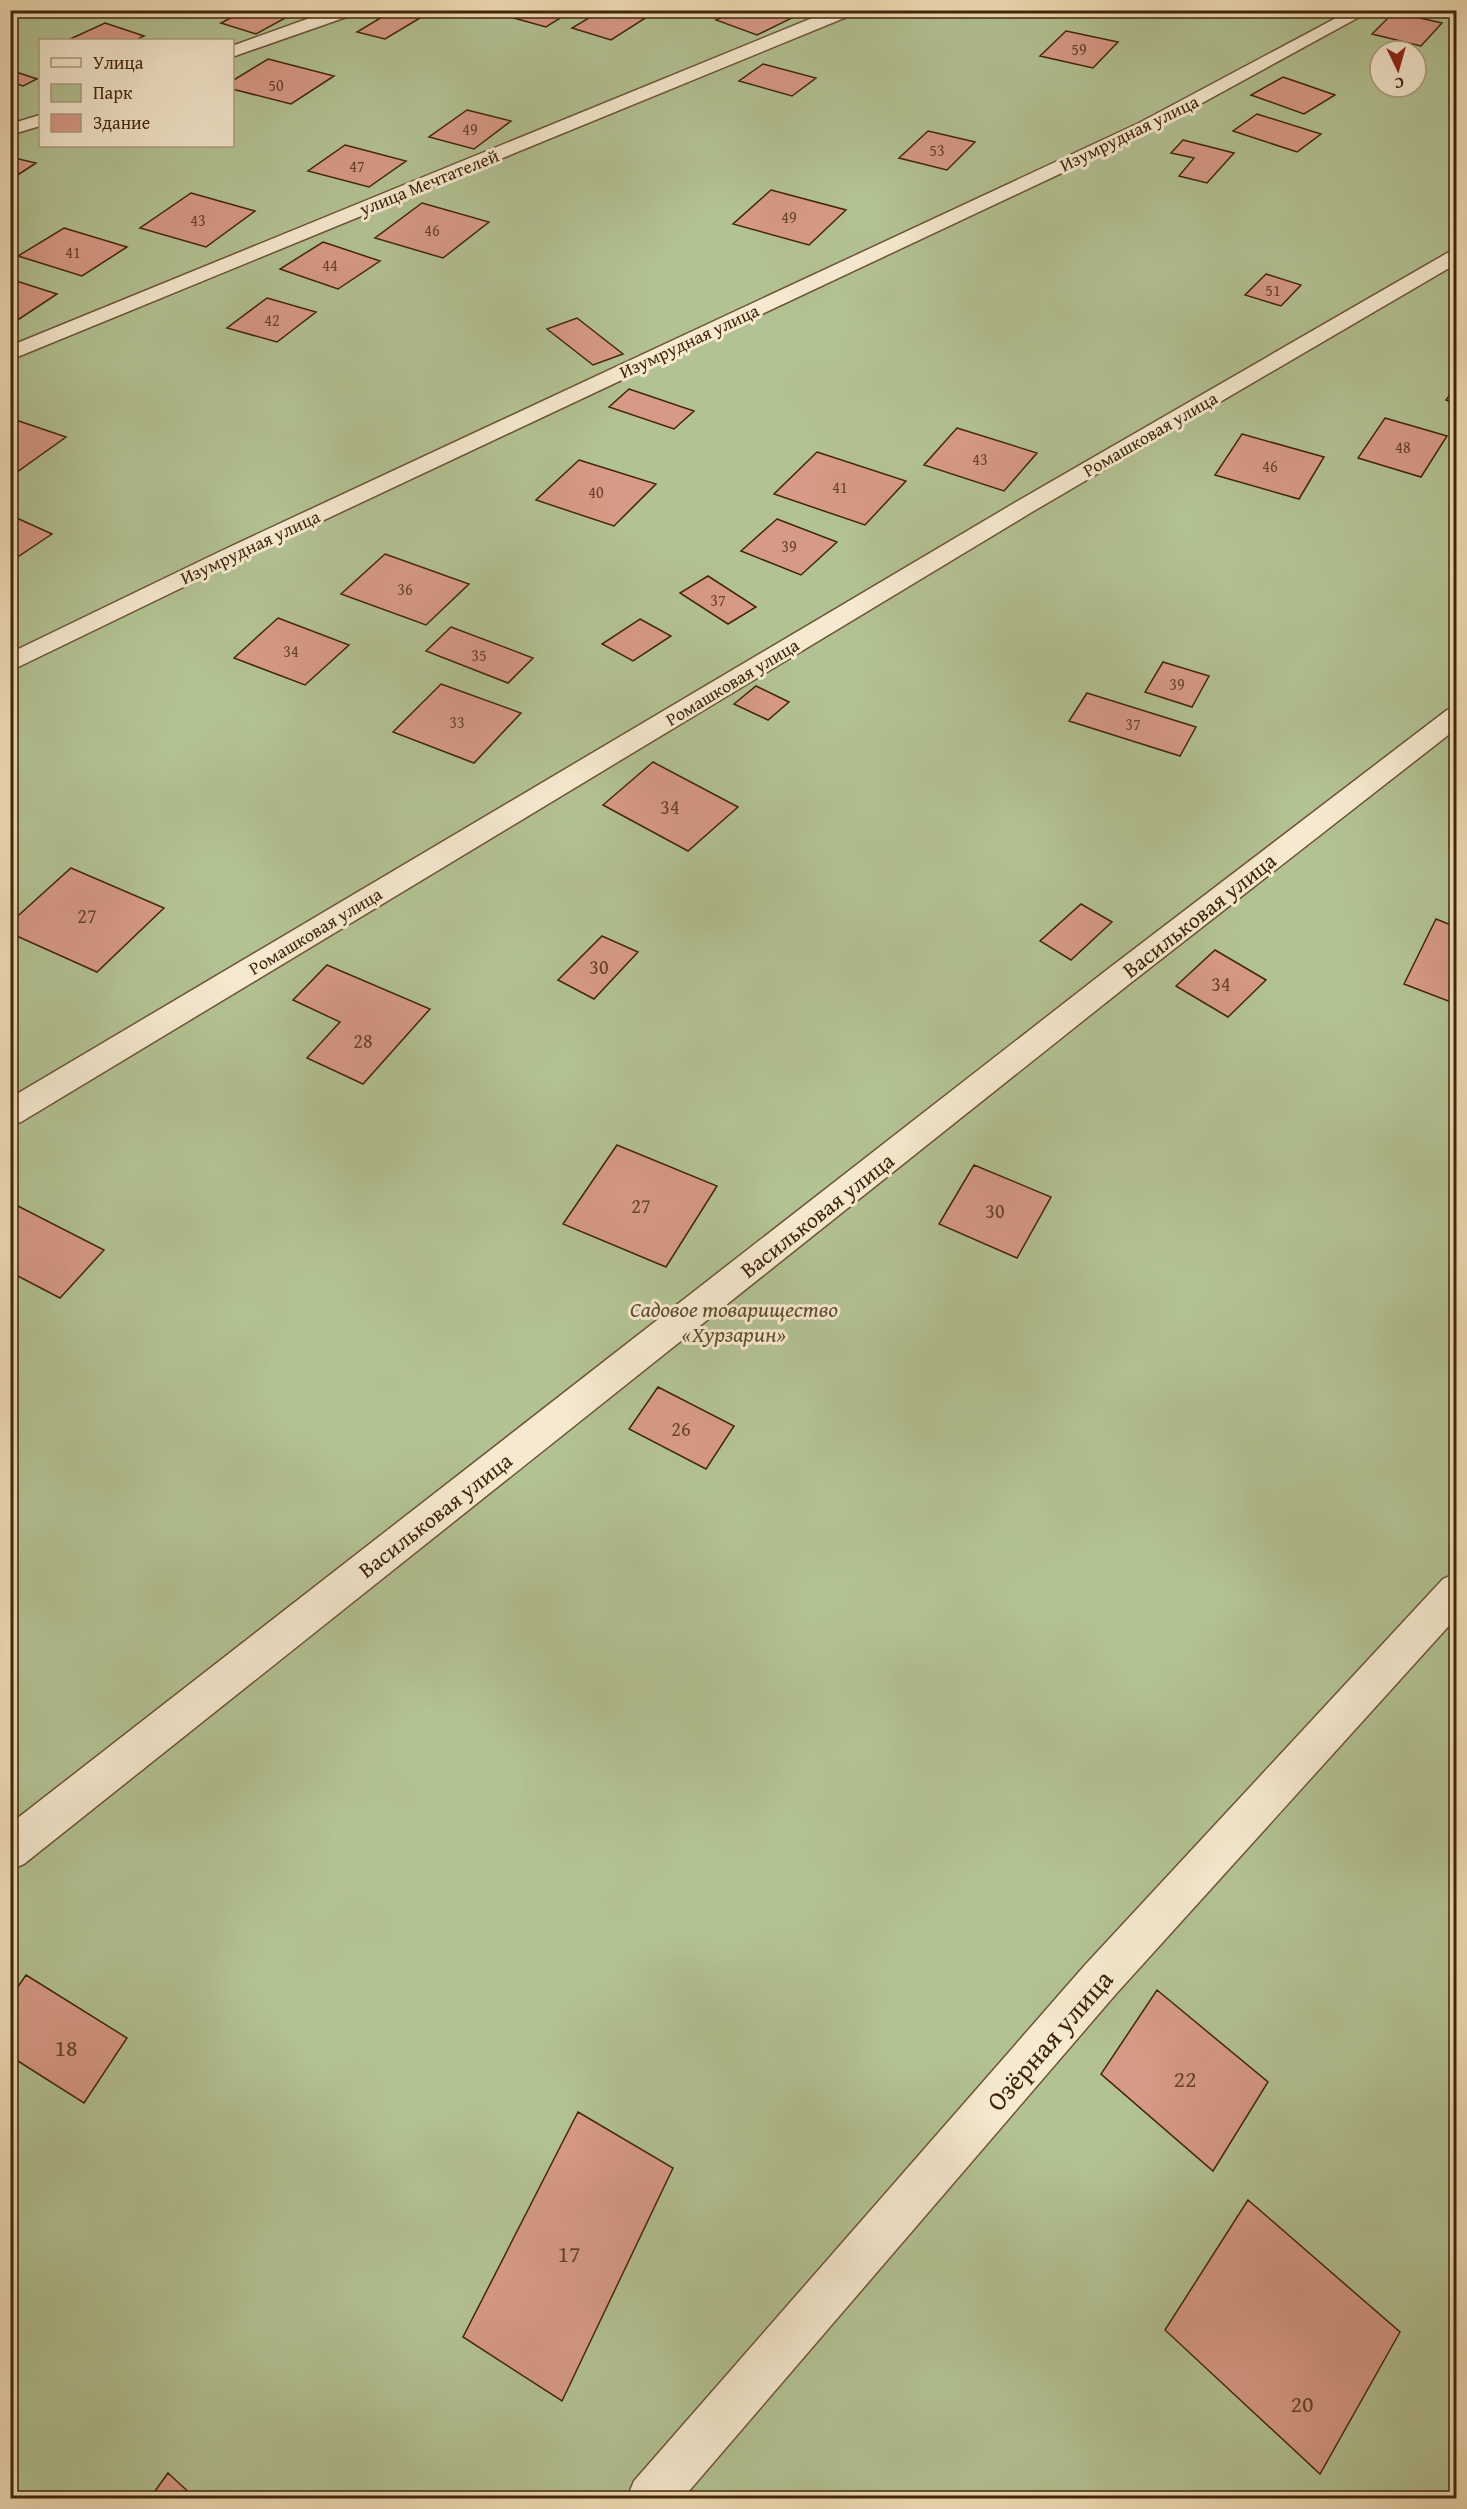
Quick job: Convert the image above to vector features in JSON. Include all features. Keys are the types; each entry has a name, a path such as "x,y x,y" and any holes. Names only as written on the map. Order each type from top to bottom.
{"street":[{"path":"234,51 349,10"},
{"name":"улица Мечтателей","path":"10,354 848,10"},
{"name":"Изумрудная улица","path":"10,663 229,556 1145,127 1364,10"},
{"path":"10,130 39,120"},
{"name":"Ромашковая улица","path":"10,1113 1024,507 1456,256"},
{"name":"Васильковая улица","path":"10,1850 1099,992 1456,716"},
{"name":"Озёрная улица","path":"651,2499 1100,1980 1456,1591"}],"green space":[{"name":"Садовое товарищество «Хурзарин»","path":"11,11 1456,11 1456,2498 11,2498"}],"building":[{"path":"245,10 270,10 289,16 256,34 221,23"},
{"path":"511,10 573,10 546,27 503,15"},
{"path":"602,10 623,10 647,17 611,40 572,28"},
{"path":"737,10 806,11 757,35 716,20"},
{"path":"392,11 420,18 385,39 357,32"},
{"path":"1394,12 1442,23 1427,39 1392,39 1372,34"},
{"path":"105,23 144,36 138,39 70,39"},
{"path":"1066,31 1118,42 1093,68 1040,56"},
{"path":"268,59 334,76 291,104 234,90 234,80"},
{"path":"763,64 816,78 792,96 739,81"},
{"path":"10,70 37,79 23,86 10,82"},
{"path":"1283,77 1335,95 1304,114 1251,95"},
{"path":"467,110 511,121 474,149 429,137"},
{"path":"1257,114 1321,134 1297,152 1233,131"},
{"path":"928,131 975,142 947,170 899,158"},
{"path":"1183,140 1234,153 1207,183 1179,176 1194,158 1171,153"},
{"path":"345,145 406,161 369,187 308,171"},
{"path":"10,157 36,163 10,180"},
{"path":"771,190 846,210 809,245 733,224"},
{"path":"191,193 255,211 206,247 140,228"},
{"path":"422,203 489,222 443,258 375,238"},
{"path":"64,228 127,247 82,276 18,256"},
{"path":"323,242 380,261 338,289 280,269"},
{"path":"1266,274 1301,285 1281,306 1245,295"},
{"path":"10,279 57,294 10,325"},
{"path":"267,298 316,312 277,342 227,328"},
{"path":"577,318 623,354 593,365 547,329"},
{"path":"1456,387 1456,404 1446,400"},
{"path":"629,389 694,411 674,429 609,407"},
{"path":"10,418 66,437 10,477"},
{"path":"1385,418 1447,436 1421,477 1358,458"},
{"path":"957,428 1037,453 1004,491 924,465"},
{"path":"1242,434 1324,457 1299,499 1215,475"},
{"path":"817,452 906,481 865,525 774,494"},
{"path":"579,460 656,484 614,526 536,500"},
{"path":"10,515 52,534 10,562"},
{"path":"777,519 837,542 801,575 741,551"},
{"path":"385,554 469,584 426,625 341,594"},
{"path":"708,576 756,607 728,624 680,593"},
{"path":"278,618 349,645 305,685 234,658"},
{"path":"640,619 671,636 633,661 602,644"},
{"path":"451,627 533,658 508,683 426,651"},
{"path":"1163,662 1209,676 1192,707 1145,692"},
{"path":"441,684 521,713 474,763 393,732"},
{"path":"756,686 789,702 768,720 734,704"},
{"path":"1087,693 1196,727 1180,756 1069,721"},
{"path":"653,762 738,807 688,851 603,805"},
{"path":"71,868 164,908 97,972 10,933 10,923"},
{"path":"1081,904 1112,922 1071,960 1040,941"},
{"path":"1436,919 1456,927 1456,1004 1404,984"},
{"path":"602,936 638,952 594,999 558,980"},
{"path":"1215,950 1266,980 1228,1017 1176,986"},
{"path":"327,965 430,1009 363,1084 307,1058 340,1022 293,1000"},
{"path":"617,1145 717,1186 666,1267 563,1224"},
{"path":"974,1165 1051,1197 1017,1258 939,1224"},
{"path":"10,1202 104,1250 60,1298 10,1272"},
{"path":"658,1387 734,1426 706,1469 629,1429"},
{"path":"26,1975 127,2038 84,2103 10,2056 10,1998"},
{"path":"1157,1990 1268,2082 1213,2171 1101,2074"},
{"path":"578,2112 673,2168 562,2401 463,2337"},
{"path":"1248,2200 1400,2332 1320,2474 1165,2330"},
{"path":"168,2473 195,2498 150,2498"}]}
